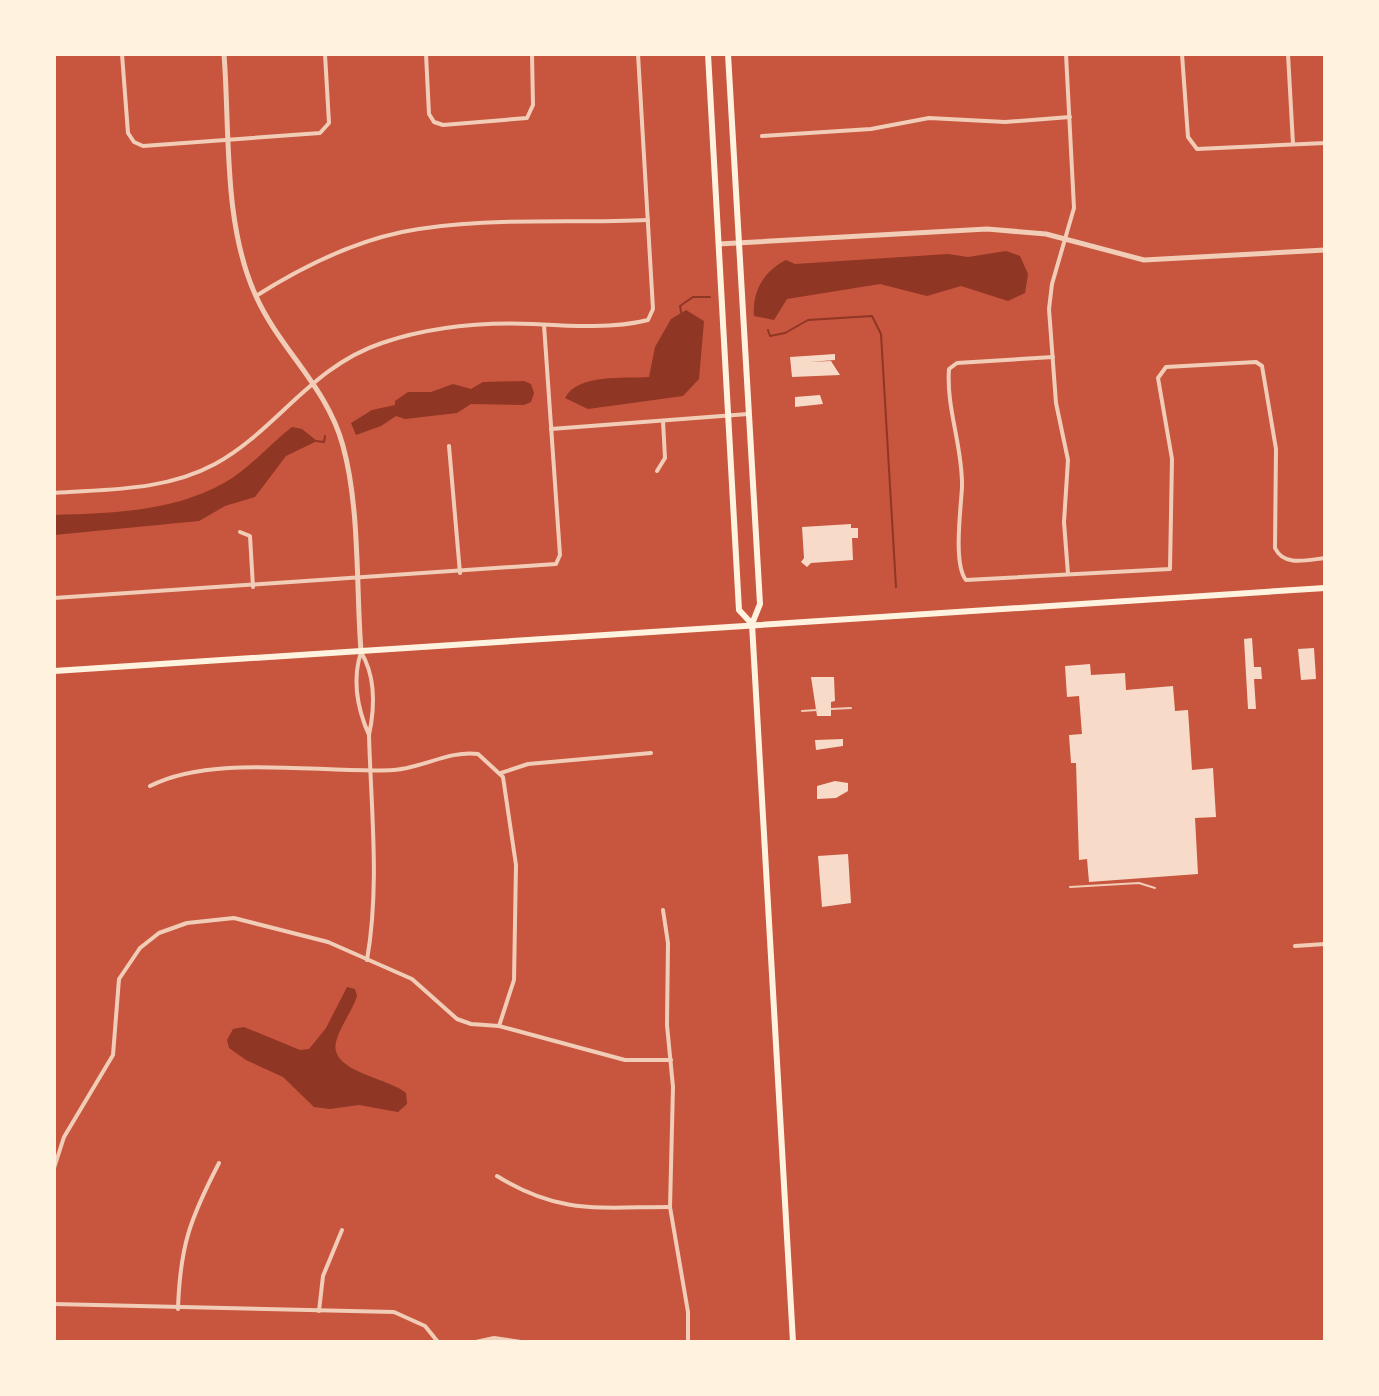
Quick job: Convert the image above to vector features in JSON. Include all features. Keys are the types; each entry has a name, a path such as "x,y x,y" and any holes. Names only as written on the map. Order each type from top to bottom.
{"main road":[{"path":"708,54 739,610 752,624"},
{"path":"728,54 760,604 752,624 793,1342"},
{"path":"54,671 1325,588"}],"street":[{"path":"122,54 128,133 134,142 143,146 325,131 329,123 325,54"},
{"path":"224,54 235,227 256,296 313,380 332,415 347,462 361,652 356,668 358,712 369,735"},
{"path":"426,54 429,114 438,124 522,120 530,114 533,105 532,54"},
{"path":"54,493 148,487 192,475 249,439 313,380 379,344 418,332 475,326 646,321 651,317 638,54"},
{"path":"1066,54 1074,208 1050,297 1056,403 1068,460 1064,522 1068,574"},
{"path":"1182,54 1188,137 1193,146 1202,150 1325,143"},
{"path":"1288,54 1293,144"},
{"path":"762,136 871,129 929,118 1005,122 1070,117"},
{"path":"256,296 315,263 401,232 453,226 648,220"},
{"path":"719,244 987,229 1046,234 1144,260 1325,250"},
{"path":"54,598 553,566 558,562 544,325"},
{"path":"1053,357 957,363 949,369 950,399 961,459 962,573 971,581 1170,569 1172,459 1158,374 1166,367 1256,362 1262,366 1276,449 1275,548 1280,557 1289,561 1325,558"},
{"path":"551,429 750,414"},
{"path":"657,471 665,458 663,421"},
{"path":"449,446 460,573"},
{"path":"240,532 250,536 253,587"},
{"path":"361,652 370,667 374,711 369,735 374,921 367,960"},
{"path":"150,786 172,777 222,770 370,770 426,764 469,752 478,754 501,773 513,828 517,941 514,980 499,1026"},
{"path":"501,773 528,764 651,753"},
{"path":"663,910 668,943 667,1025 671,1060 670,1207 688,1312 688,1342"},
{"path":"54,1168 64,1137 113,1055 119,979 140,948 159,933 187,923 234,918 328,942 412,979 457,1019 485,1027 499,1026 625,1060 671,1060"},
{"path":"1295,946 1325,944"},
{"path":"178,1309 179,1262 191,1217 219,1163"},
{"path":"497,1176 530,1197 566,1206 670,1207"},
{"path":"319,1311 323,1276 342,1230"},
{"path":"54,1304 394,1312 425,1326 438,1342"},
{"path":"476,1342 494,1338 521,1342"}],"lane":[{"path":"831,709 851,708"},
{"path":"802,711 817,710"},
{"path":"1070,887 1139,883 1155,888"}],"shaded area":[{"path":"1006,251 1020,256 1028,274 1025,293 1008,301 961,286 927,296 880,284 787,299 774,320 754,316 755,298 761,283 771,270 786,260 795,264 948,254 968,257"},
{"path":"686,310 704,321 699,379 683,396 588,409 565,398 580,384 591,381 649,377 655,347 671,319"},
{"path":"524,381 531,384 534,393 531,402 524,405 471,404 457,413 405,419 396,416 381,426 356,435 351,423 372,410 395,405 395,401 408,392 431,392 453,384 471,389 483,382"},
{"path":"292,427 302,429 317,441 286,456 255,497 225,506 199,521 54,535 54,515 142,509 204,493 242,470"},
{"path":"347,987 355,989 357,996 338,1036 336,1052 351,1067 406,1093 407,1104 398,1112 359,1105 330,1109 314,1107 283,1077 246,1060 229,1048 227,1040 233,1029 244,1027 300,1050 309,1049 326,1028"}],"building":[{"path":"835,354 835,360 809,362 831,361 840,375 792,377 790,357"},
{"path":"820,395 823,404 795,407 795,397"},
{"path":"851,524 851,528 858,528 858,538 852,538 853,560 811,563 807,567 801,562 804,558 802,527"},
{"path":"1252,638 1254,667 1261,667 1262,679 1254,679 1256,709 1248,709 1244,639"},
{"path":"1314,648 1316,679 1301,680 1298,649"},
{"path":"1090,664 1091,675 1125,673 1126,690 1173,686 1175,711 1188,710 1192,770 1213,768 1216,817 1195,818 1198,874 1089,882 1087,859 1079,860 1076,763 1071,763 1069,735 1082,734 1079,696 1067,697 1065,666"},
{"path":"811,677 834,677 835,701 831,702 831,716 817,716"},
{"path":"843,739 843,746 816,750 815,740"},
{"path":"835,781 848,783 848,791 836,798 817,799 817,786"},
{"path":"848,854 851,903 822,907 818,856"}],"waterway":[{"path":"681,312 680,306 693,297 710,297"},
{"path":"768,330 770,336 785,333 808,320 872,316 881,334 896,587"},
{"path":"316,441 324,442 325,436"}]}
